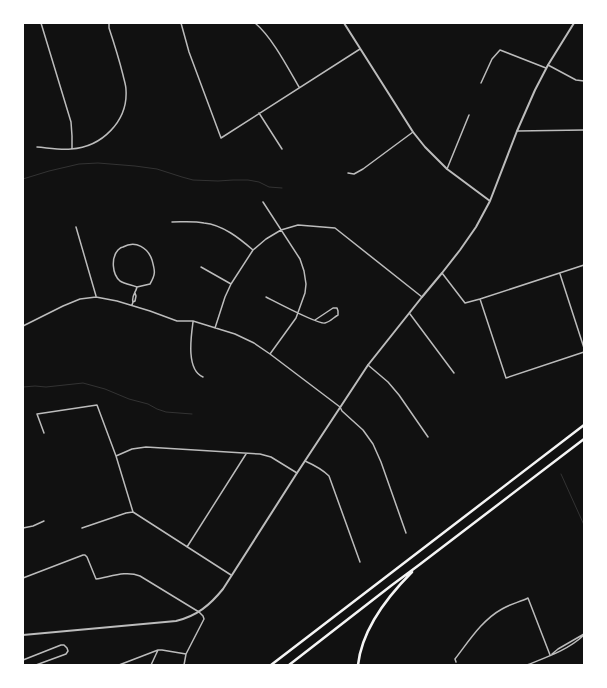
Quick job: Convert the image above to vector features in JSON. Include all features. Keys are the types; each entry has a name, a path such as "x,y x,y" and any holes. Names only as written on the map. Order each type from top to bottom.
{"highway":[{"path":"271,665 584,425"},
{"path":"289,665 584,439"},
{"path":"358,665 364,641 378,613 394,591 419,565"}],"street":[{"path":"41,23 71,122 72,149"},
{"path":"38,147 72,149 94,143 114,129 124,110 126,88 122,69 109,28 109,23"},
{"path":"182,23 185,41 221,138 360,49"},
{"path":"255,23 263,30 270,40 299,87"},
{"path":"344,23 424,147 447,169 490,201"},
{"path":"23,635 176,621 186,619 199,612 215,600 368,365 460,250 476,227 490,201 517,131 535,90 548,64 574,23"},
{"path":"481,82 492,59 500,50 546,68"},
{"path":"548,64 576,80 584,81"},
{"path":"259,113 282,149"},
{"path":"447,169 469,115"},
{"path":"517,131 584,130"},
{"path":"348,172 354,174 363,169 413,132"},
{"path":"263,202 300,259 306,288 296,318 270,354"},
{"path":"172,222 205,223 218,226 231,233 253,250"},
{"path":"215,328 231,284 253,250 266,239 281,230 298,225 335,228 422,297"},
{"path":"76,227 96,297"},
{"path":"133,244 142,246 148,251 155,270 154,277 150,284 137,287 120,280 115,274 113,265 118,249 126,245 133,244"},
{"path":"442,273 465,303 480,300 584,266"},
{"path":"201,267 231,284"},
{"path":"560,274 584,348"},
{"path":"132,305 133,295 137,287"},
{"path":"23,326 80,299 96,297 132,305 177,321 193,322 215,328 254,343 340,407 342,411 362,430 373,444 381,462 406,532"},
{"path":"266,297 323,324 327,323 338,315 337,308 333,308 315,320"},
{"path":"480,300 506,378 584,352"},
{"path":"410,313 454,373"},
{"path":"193,322 190,341 192,359 195,370 199,375 204,377"},
{"path":"368,365 388,382 399,395 428,436"},
{"path":"44,433 37,414 97,405 116,456 133,512 231,575"},
{"path":"116,456 132,449 146,447 260,454 271,457 297,473"},
{"path":"187,547 247,454"},
{"path":"305,461 324,471 328,476 360,562"},
{"path":"82,528 133,512"},
{"path":"23,528 33,526 44,521"},
{"path":"23,578 83,555 87,557 96,579 128,573 140,576 199,612 203,616 204,619 186,654 184,665"},
{"path":"456,662 455,659 491,615 503,608 528,598 550,655"},
{"path":"527,665 550,655 584,634"},
{"path":"23,660 61,645 64,645 67,648 68,651 66,654 36,665"},
{"path":"119,665 158,650 186,654"},
{"path":"151,665 158,650"}],"waterway":[{"path":"23,179 79,164 98,163 157,169 193,180 248,180 259,182 269,187 282,188"},
{"path":"23,387 46,387 83,383 148,404 166,412 192,414"},
{"path":"561,474 584,525"}]}
